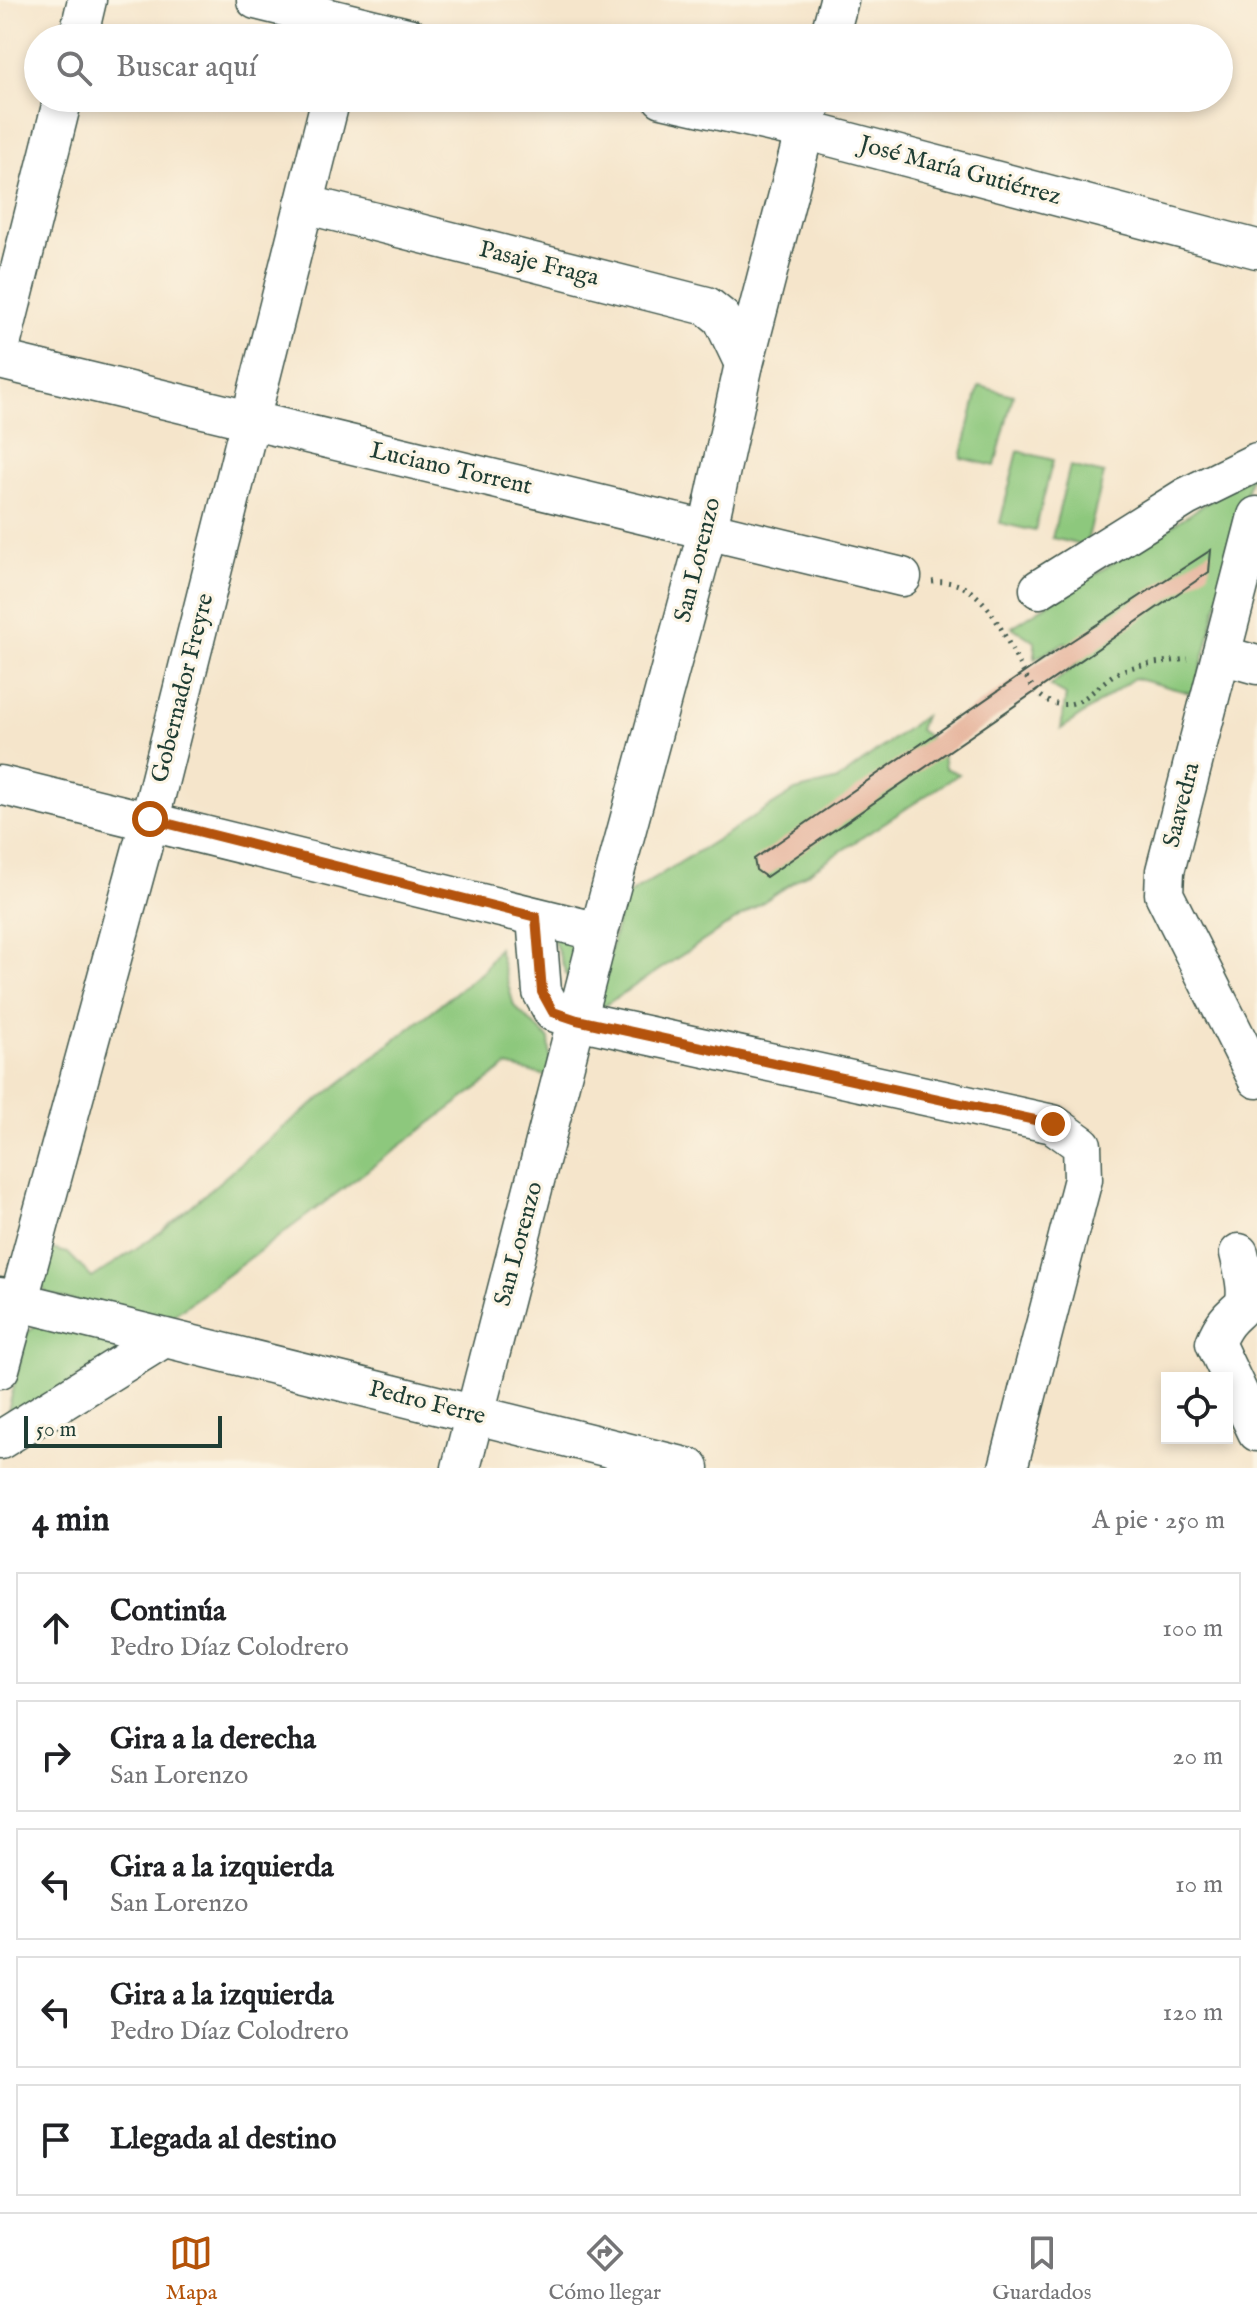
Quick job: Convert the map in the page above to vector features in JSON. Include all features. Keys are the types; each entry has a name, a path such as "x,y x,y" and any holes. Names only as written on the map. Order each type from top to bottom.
{"street":[{"path":"81,24 87,0"},
{"path":"256,0 350,20"},
{"path":"833,24 839,0"},
{"path":"0,349 59,112"},
{"name":"Gobernador Freyre","path":"0,1369 8,1300 150,819 327,112"},
{"name":"José María Gutiérrez","path":"808,114 1257,249"},
{"name":"San Lorenzo","path":"461,1468 599,932 708,529 744,364 808,114"},
{"name":"Pasaje Fraga","path":"304,204 707,306 722,318 744,364"},
{"name":"Luciano Torrent","path":"0,360 902,577"},
{"path":"1039,589 1186,497 1257,462"},
{"name":"Saavedra","path":"1257,516 1165,871 1164,894 1257,1079"},
{"path":"1221,655 1257,665"},
{"path":"0,785 150,819 599,932"},
{"path":"536,917 542,992 553,1012 577,1020 1053,1124 1082,1145 1083,1179 1008,1468"},
{"path":"1239,1253 1250,1289 1247,1304 1220,1330 1215,1343 1257,1432"},
{"name":"Pedro Ferre","path":"8,1300 690,1468"},
{"path":"0,1440 164,1338"}],"path":[{"path":"902,577 920,583 937,581 959,584 985,601 1019,665 1044,699 1055,704 1073,704 1117,673 1132,667 1221,655"}],"green space":[{"path":"979,386 1013,395 995,466 961,458"},
{"path":"1018,451 1053,460 1035,531 1000,523"},
{"path":"1070,466 1104,474 1086,546 1052,538"},
{"path":"1251,475 1194,694 1134,678 1061,729 1066,695 1050,686 1078,663 1066,642 1035,659 1035,642 1012,627"},
{"path":"924,716 919,730 937,746 945,768 959,774 596,1011 623,898 795,791 838,780"},
{"path":"549,927 589,937 575,998"},
{"path":"498,948 514,1006 549,1039 552,1077 507,1066 159,1326 46,1293 40,1283 47,1248 68,1253 92,1278 162,1231 274,1135 483,971"},
{"path":"37,1324 132,1344 5,1423 27,1333"}],"building":[{"path":"1211,550 1209,572 766,877 756,870 754,859 1047,657"}],"route":[{"path":"150,819 536,917 542,992 553,1012 577,1020 1053,1124"}]}
